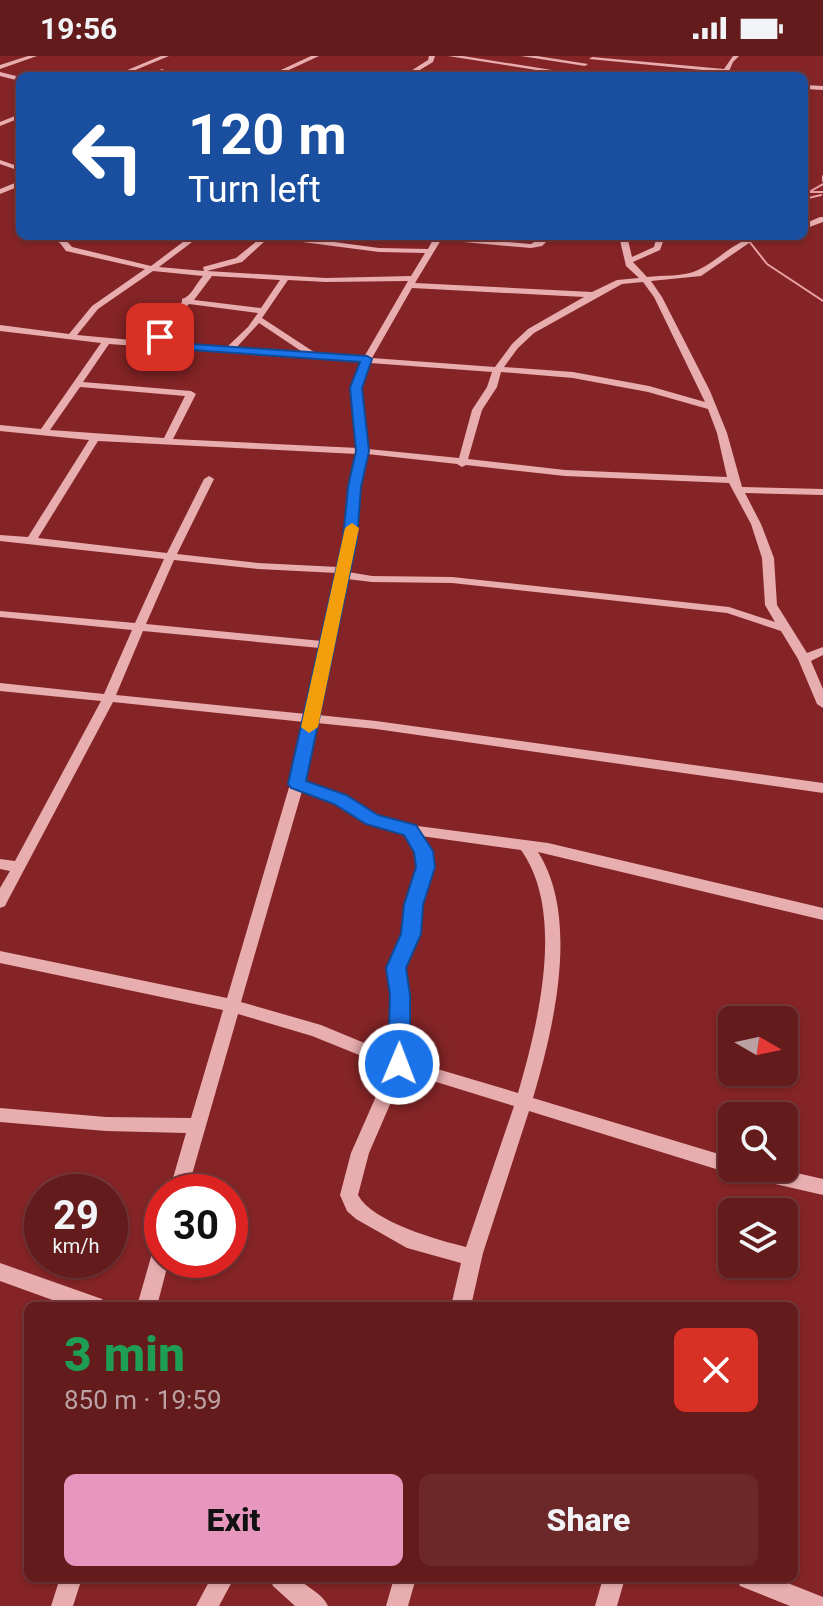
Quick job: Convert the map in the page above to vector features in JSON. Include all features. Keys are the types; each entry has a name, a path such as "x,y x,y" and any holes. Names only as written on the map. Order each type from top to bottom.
{"street":[{"path":"0,67 34,56"},
{"path":"136,56 156,60"},
{"path":"126,72 166,56"},
{"path":"279,72 313,56"},
{"path":"413,72 431,61 432,56"},
{"path":"451,56 554,72"},
{"path":"524,56 585,64"},
{"path":"576,72 594,57 717,72"},
{"path":"61,240 69,249 154,270 411,282 593,295"},
{"path":"71,337 103,301 127,283 154,270 191,240"},
{"path":"193,272 239,260 262,240"},
{"path":"309,240 379,250 429,251"},
{"path":"183,1174 297,784 344,572 354,517 354,487 363,451 356,388 367,359 437,240"},
{"path":"470,240 531,246 544,240"},
{"path":"624,240 632,268 646,280 692,361 722,433 736,485 768,558 768,595 783,628 804,659 823,704"},
{"path":"630,261 657,248 660,240"},
{"path":"462,464 477,410 492,387 497,370 525,336 620,282 702,272 749,240"},
{"path":"155,345 161,336 159,330 196,293 210,273"},
{"path":"229,350 244,338 285,278"},
{"path":"185,301 260,315 316,357"},
{"path":"0,328 107,341 585,377 659,392 711,407"},
{"path":"44,432 107,341"},
{"path":"77,384 191,394 167,442"},
{"path":"0,428 95,438 363,451 462,464 823,492"},
{"path":"32,539 95,438"},
{"path":"0,902 108,700 209,479"},
{"path":"0,538 344,572 372,579 452,580 729,610 783,628"},
{"path":"0,614 327,645"},
{"path":"804,659 823,651"},
{"path":"0,687 311,719 823,788"},
{"path":"297,784 340,799 372,819 410,830 525,844 823,914"},
{"path":"410,830 423,851 425,867 413,905 411,934 396,968 400,995 399,1064 360,1153 350,1181 350,1200 374,1221 414,1242 472,1257"},
{"path":"462,1302 472,1257 537,1060 547,1009 553,915 543,867 525,844"},
{"path":"0,864 19,867"},
{"path":"0,957 232,1006 315,1030 399,1064 718,1162"},
{"path":"0,1115 106,1124 195,1126"},
{"path":"798,1181 823,1187"},
{"path":"0,1272 84,1302"},
{"path":"148,1302 154,1278"},
{"path":"62,1606 70,1582"},
{"path":"207,1606 221,1582"},
{"path":"285,1582 317,1606"},
{"path":"397,1606 404,1582"},
{"path":"606,1606 613,1582"},
{"path":"758,1582 817,1606"}],"waterway":[{"path":"823,176 823,181"},
{"path":"823,184 809,192 823,192"},
{"path":"808,198 821,195"},
{"path":"748,240 767,264 823,301"}],"slow traffic":[{"path":"309,727 352,528"}],"route":[{"path":"160,337 155,345 367,359 356,388 363,451 354,487 354,517 297,784 340,799 372,819 410,830 425,855 425,867 413,905 411,934 396,968 400,995 399,1064"}]}
